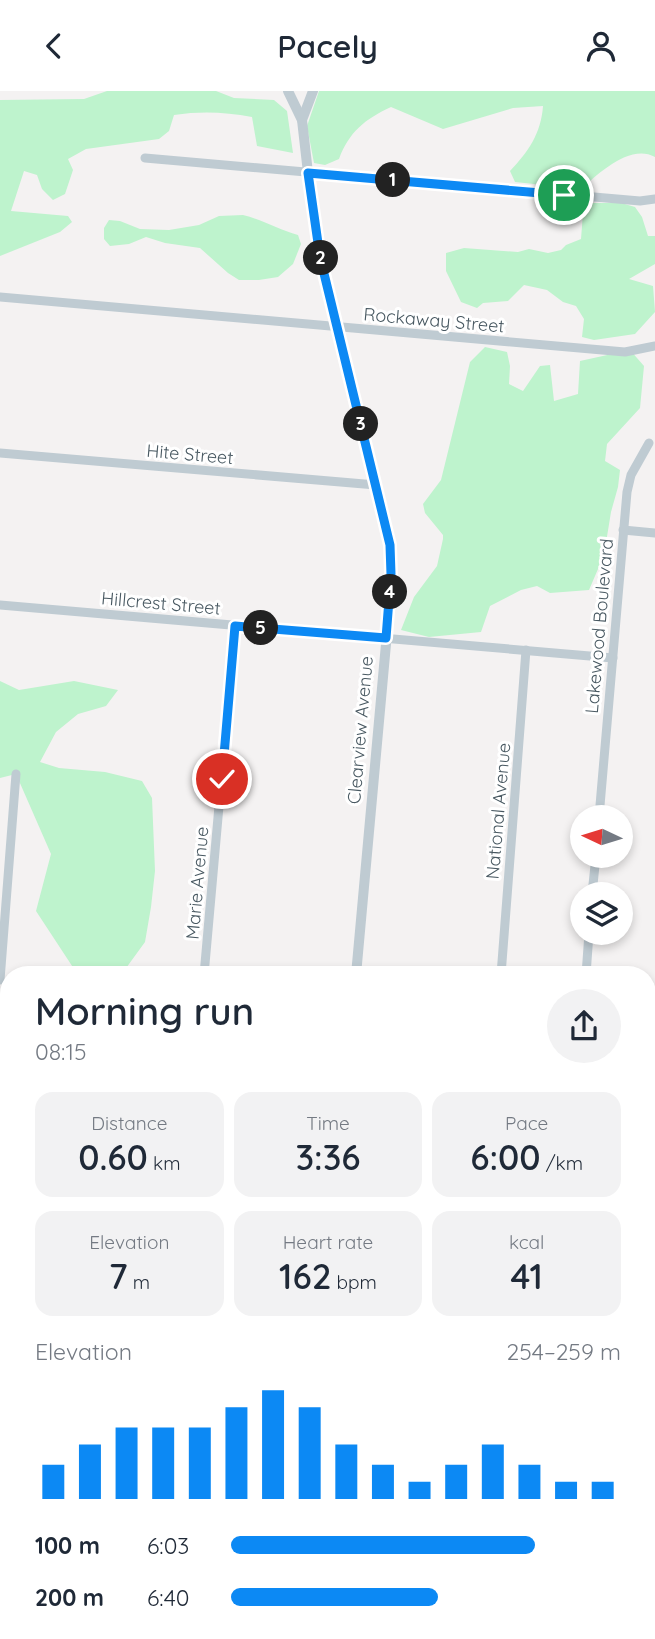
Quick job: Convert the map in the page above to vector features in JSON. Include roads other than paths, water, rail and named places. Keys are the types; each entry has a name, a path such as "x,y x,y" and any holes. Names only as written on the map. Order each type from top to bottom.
{"street":[{"name":"Clearview Avenue","path":"288,91 302,120 315,230 390,545 391,574 386,638 357,966"},
{"name":"Clearview Avenue","path":"302,120 313,91"},
{"path":"145,158 640,201 655,199"},
{"name":"Rockaway Street","path":"0,297 625,352 655,345"},
{"name":"Lakewood Boulevard","path":"600,805 623,530 631,475 649,443"},
{"name":"Hite Street","path":"0,453 376,485"},
{"path":"623,530 655,533"},
{"name":"Hillcrest Street","path":"0,605 613,658"},
{"name":"Marie Avenue","path":"205,966 235,626"},
{"name":"National Avenue","path":"502,966 526,650"},
{"path":"1,966 16,774"},
{"path":"587,966 588,945"}]}
